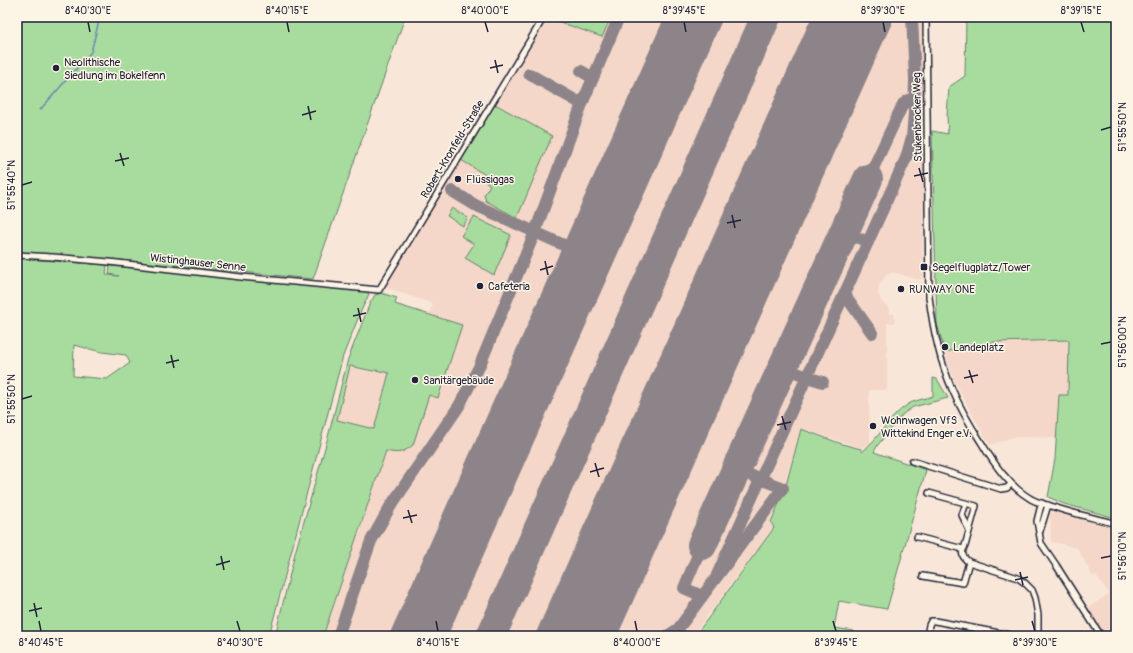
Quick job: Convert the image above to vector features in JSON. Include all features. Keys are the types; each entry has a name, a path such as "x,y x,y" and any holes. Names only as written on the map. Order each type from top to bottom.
{"street":[{"name":"Robert-Kronfeld-Straße","path":"376,290 379,289 543,17"},
{"name":"Stukenbrocker Weg","path":"926,17 929,178 929,286 933,328 941,360 952,390 966,418 987,452 1012,484 1032,499 1116,524"},
{"name":"Wistinghauser Senne","path":"17,255 109,262 376,290"},
{"path":"912,461 1001,489 1008,488 1012,484"},
{"path":"929,494 976,506 963,549 965,559 969,562 1018,578 1032,590 1038,615 1038,630 1036,636"},
{"path":"966,503 962,515 969,531"},
{"path":"1045,504 1040,533 1041,543 1101,636"},
{"path":"918,537 963,549"},
{"path":"923,576 963,583 969,562"},
{"path":"927,636 929,625 931,622 935,621 1015,636"}],"shaded area":[{"path":"611,17 922,17 924,172 922,279 915,279 896,273 891,273 884,278 879,286 878,293 881,301 889,308 890,314 894,314 895,323 887,323 887,390 869,390 870,444 862,448 801,429 784,488 770,522 774,528 692,636 323,636 386,451 374,429 337,420 349,366 373,371 408,308 429,314 433,304 384,287 548,18 602,37"},
{"path":"1069,340 1068,395 1059,396 1057,438 1014,437 990,445 955,382 945,352 994,342"},
{"path":"1054,512 1061,512 1116,528 1116,629 1105,636 1087,608 1109,594 1096,575 1093,577 1077,548 1051,542 1050,514"}],"green space":[{"path":"17,17 405,17 313,279 109,259 17,253"},
{"path":"548,17 611,17 602,37"},
{"path":"966,17 1116,17 1116,518 1064,504 1048,497 1055,459 1059,395 1068,395 1069,340 994,342 945,352 937,324 932,131 948,134 947,116 949,87 965,76"},
{"path":"495,104 552,136 517,218 486,201 484,195 490,185 485,181 487,176 461,160"},
{"path":"452,208 468,218 463,226 447,216"},
{"path":"474,217 511,235 494,275 465,258 474,244 461,236"},
{"path":"17,258 107,265 106,275 119,276 109,274 110,266 365,291 369,294 343,356 269,636 17,636","holes":["74,345 102,352 126,355 130,363 107,379 73,376"]},
{"path":"381,293 397,298 395,304 462,325 438,398 429,395 413,445 400,452 386,451 323,636 275,636 295,553 328,437 348,359 370,303 375,295","holes":["350,366 373,371 376,370 389,373 374,429 337,420"]},
{"path":"933,378 937,379 948,398 913,407 903,414 877,446 874,452 926,470 887,609 839,601 834,628 854,631 854,636 695,636 774,528 771,522 785,489 801,429 842,444 861,449 862,452 889,421 907,405 933,396"}],"waterway":[{"path":"40,110 91,52 100,17"}],"taxiway":[{"path":"338,636 371,541 390,507 459,406 479,367 535,232 582,104 619,17"},
{"path":"717,575 906,158 912,137 914,113 915,79 912,17"},
{"path":"581,71 593,78"},
{"path":"529,74 582,104"},
{"path":"650,87 671,97"},
{"path":"868,179 903,104 914,99"},
{"path":"452,191 475,205 577,251"},
{"path":"844,232 868,242"},
{"path":"845,295 872,333"},
{"path":"783,367 823,382"},
{"path":"667,636 678,629 783,488 737,470"},
{"path":"459,515 481,524"},
{"path":"702,545 684,588 702,596"},
{"path":"583,564 626,580"}],"runway":[{"path":"405,636 681,17"},
{"path":"431,636 707,17"},
{"path":"491,636 766,17"},
{"path":"551,636 828,17"},
{"path":"577,636 854,17"},
{"path":"601,636 878,17"},
{"path":"702,545 868,179"}],"place":[{"name":"Neolithische Siedlung im Bokelfenn","path":"56,68"},
{"name":"Flüssiggas","path":"458,179"},
{"name":"Segelflugplatz/Tower","path":"924,267"},
{"name":"Cafeteria","path":"480,286"},
{"name":"RUNWAY ONE","path":"901,289"},
{"name":"Landeplatz","path":"945,347"},
{"name":"Sanitärgebäude","path":"415,380"},
{"name":"Wohnwagen VfS Wittekind Enger e.V.","path":"873,426"}]}
